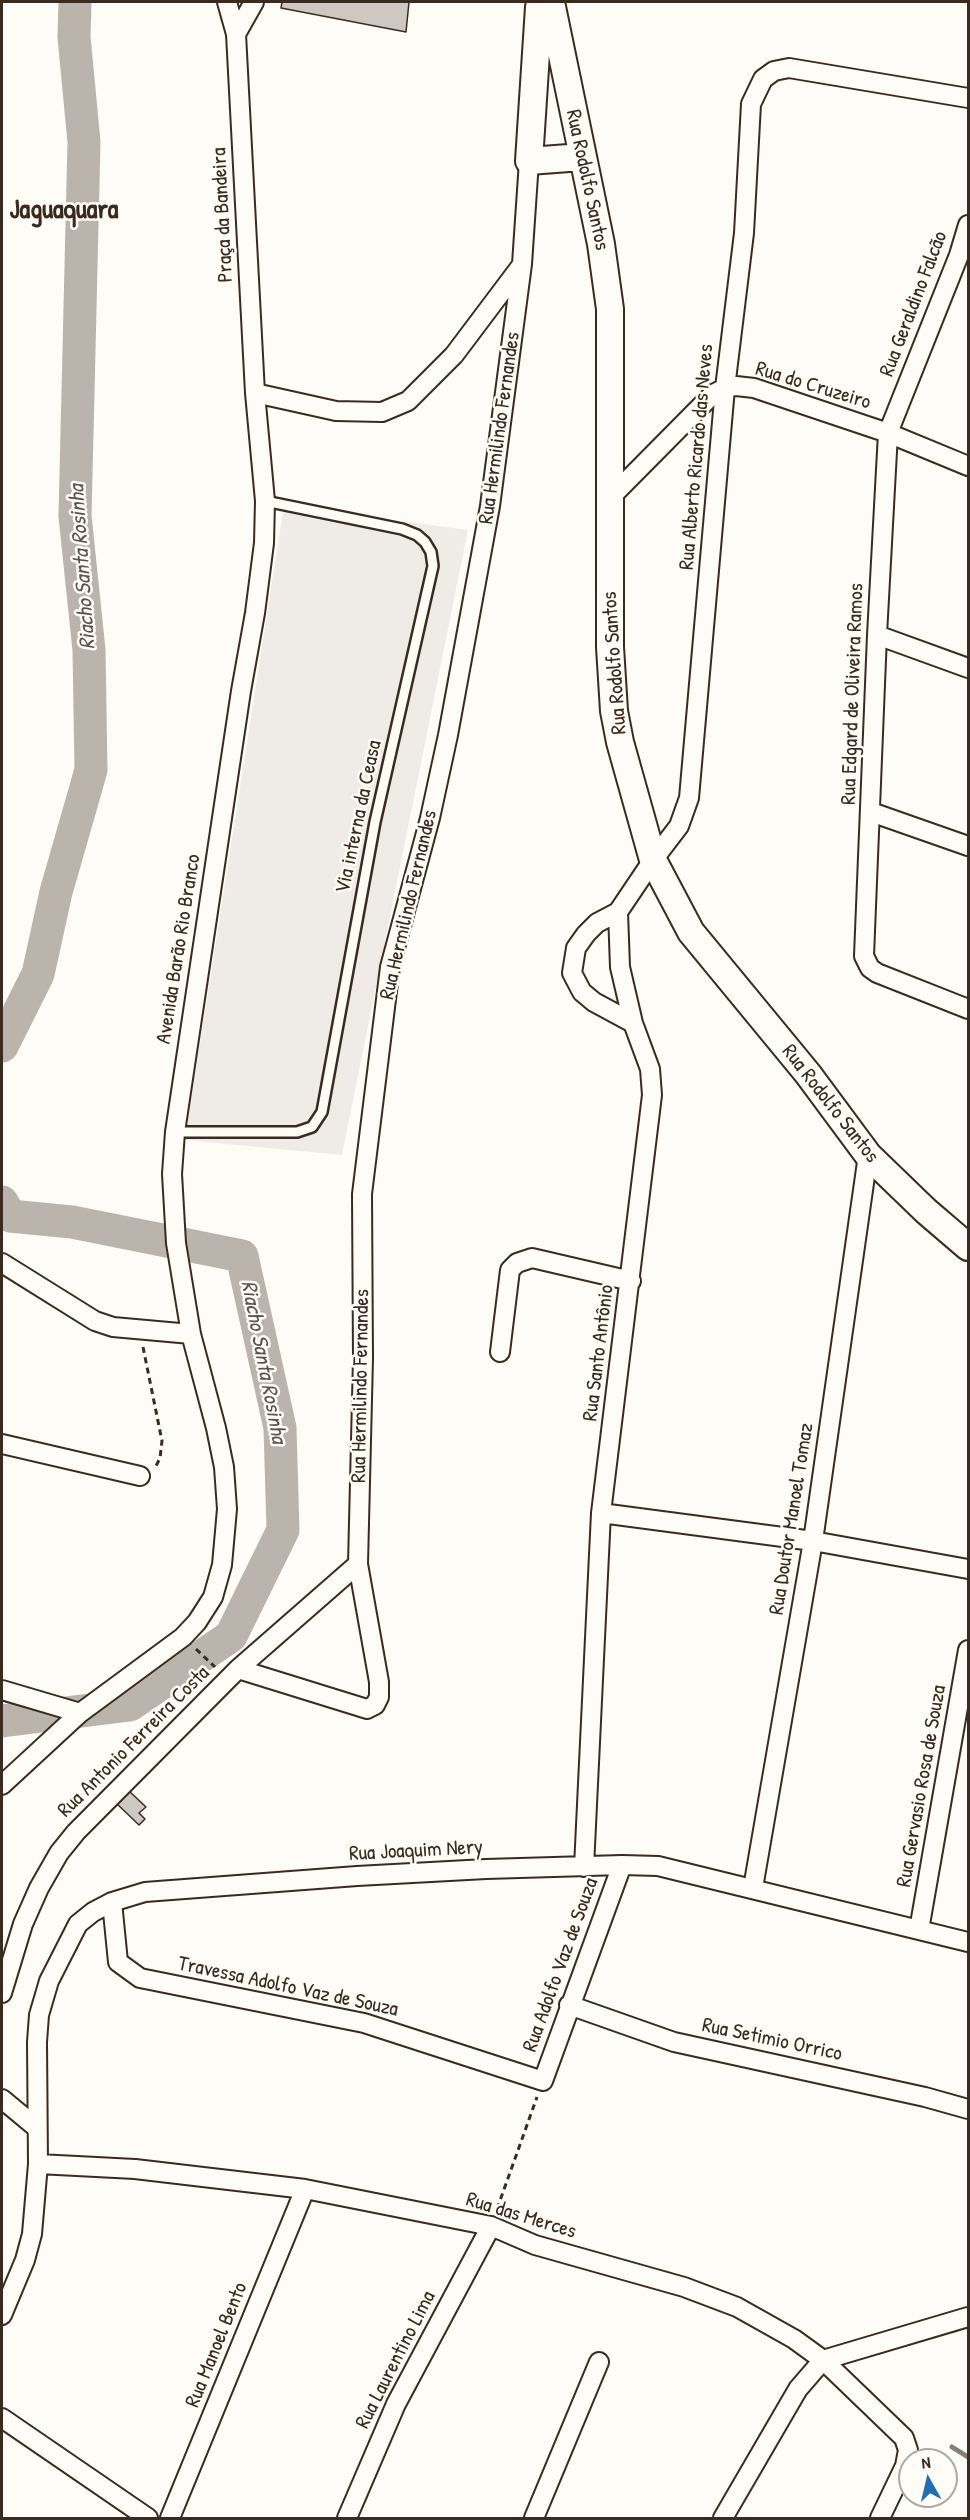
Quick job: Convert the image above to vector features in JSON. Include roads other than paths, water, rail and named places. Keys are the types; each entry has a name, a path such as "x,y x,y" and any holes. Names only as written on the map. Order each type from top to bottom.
{"main road":[{"name":"Rua Hermilindo Fernandes","path":"529,161 539,7 543,2"},
{"name":"Rua Rodolfo Santos","path":"551,2 601,244 610,309 610,647 614,711 620,742 652,860 680,916 696,939 808,1074 868,1155 926,1212 969,1246"},
{"path":"529,161 582,157"}],"street":[{"name":"Praça da Bandeira","path":"227,2 236,34 255,393"},
{"path":"234,2 254,2 236,34"},
{"name":"Rua Alberto Ricardo das Neves","path":"652,860 679,826 688,798 725,388 744,233 751,104 763,79 774,71 789,68 969,98"},
{"name":"Rua Hermilindo Fernandes","path":"238,1669 356,1707 367,1709 375,1705 379,1697 379,1682 358,1564 363,1358 362,1194 390,967 430,818 448,735 490,506 522,264 529,161"},
{"name":"Rua Geraldino Falcão","path":"888,433 969,225"},
{"path":"255,393 336,411 382,412 408,402 454,355 522,264"},
{"name":"Rua do Cruzeiro","path":"609,499 713,394 725,388 754,388 888,433 969,466"},
{"name":"Avenida Barão Rio Branco","path":"2,1785 80,1713 178,1642 197,1622 213,1597 222,1565 228,1509 224,1467 191,1334 176,1243 172,1174 174,1132 264,543 265,501 255,393"},
{"name":"Rua Edgard de Oliveira Ramos","path":"888,433 864,956 870,968 877,973 969,1009"},
{"path":"877,635 969,668"},
{"path":"871,812 969,846"},
{"path":"633,1023 594,1002 582,992 572,972 576,948 586,934 597,923 618,912 652,860"},
{"name":"Rua Santo Antônio","path":"584,1867 601,1513 652,1095 650,1069 633,1023 620,967 618,912"},
{"name":"Rua Doutor Manoel Tomaz","path":"753,1888 813,1541 868,1155"},
{"path":"500,1352 510,1270 525,1258 631,1281"},
{"path":"2,1263 95,1321 113,1327 191,1334"},
{"path":"2,1444 140,1476"},
{"path":"601,1513 813,1541 969,1569"},
{"name":"Rua Antonio Ferreira Costa","path":"2,1993 23,1924 59,1852 128,1778 238,1669 358,1564"},
{"name":"Rua Gervasio Rosa de Souza","path":"919,1930 969,1650"},
{"path":"2,1690 80,1713"},
{"name":"Rua Joaquim Nery","path":"2,2315 25,2260 32,2234 38,2164 39,2015 49,1981 78,1924 93,1912 112,1902 145,1892 357,1876 622,1865 658,1866 969,1942"},
{"name":"Rua Adolfo Vaz de Souza","path":"543,2081 622,1865"},
{"name":"Travessa Adolfo Vaz de Souza","path":"112,1902 118,1962 140,1978 364,2023 543,2081"},
{"name":"Rua Setimio Orrico","path":"569,2005 674,2042 925,2097 969,2109"},
{"path":"2,2099 37,2128"},
{"name":"Rua das Merces","path":"38,2164 135,2169 305,2189 491,2226 535,2245 684,2287 737,2307 794,2339 823,2360 904,2438 908,2450 905,2466 880,2518"},
{"name":"Rua Manoel Bento","path":"170,2518 305,2189"},
{"name":"Rua Laurentino Lima","path":"346,2518 396,2404 491,2226"},
{"path":"723,2518 798,2388 823,2360 969,2317"},
{"path":"534,2518 599,2362"},
{"path":"2,2418 148,2518"}],"lane":[{"name":"Via interna da Ceasa","path":"174,1132 297,1132 312,1126 322,1112 375,822 433,566 425,542 417,535 402,529 265,501"}],"waterway":[{"name":"Riacho Santa Rosinha","path":"2,1046 38,974 56,892 91,770 89,650 75,516 84,142 74,37 75,2"},
{"name":"Riacho Santa Rosinha","path":"2,1202 10,1216 72,1222 242,1256 280,1428 283,1530 231,1636 130,1705 2,1721"},
{"path":"952,2447 968,2457"}],"district":[{"name":"Jaguaquara","path":"64,211"}]}
